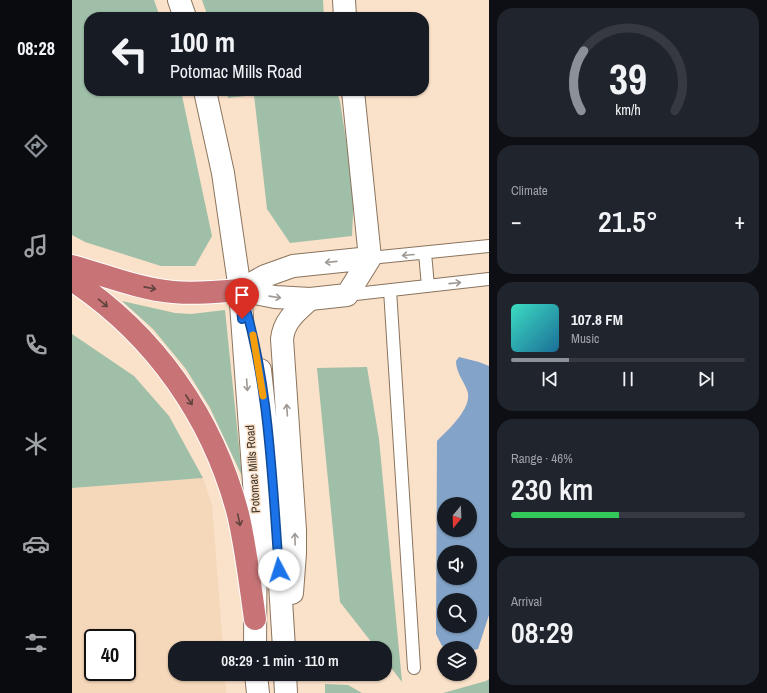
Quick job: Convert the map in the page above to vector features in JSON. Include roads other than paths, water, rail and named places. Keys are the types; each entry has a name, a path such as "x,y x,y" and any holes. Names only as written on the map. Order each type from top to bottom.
{"highway":[{"path":"72,266 144,287 171,292 206,293 240,290"},
{"path":"72,280 103,302 150,346 172,374 196,409 215,448 238,514 255,619"}],"street":[{"path":"179,0 183,12"},
{"path":"344,0 345,12"},
{"name":"Potomac Mills Road","path":"206,96 223,173 240,290 256,510 255,641"},
{"path":"240,290 275,297 310,299 347,295 370,258 354,96"},
{"path":"240,290 265,276 293,266 370,258"},
{"name":"Potomac Mills Road","path":"240,290 250,319 260,369 270,449 281,586 284,641"},
{"path":"288,641 295,545 283,333 288,320 310,299"},
{"path":"257,681 258,693"}],"lane":[{"path":"370,258 489,246"},
{"path":"425,253 428,286"},
{"path":"347,295 489,279"},
{"path":"390,290 414,668"}],"water":[{"path":"459,357 489,366 489,615 477,649 477,641 440,641 436,634 437,441 459,418 467,404 467,390 457,369 456,361"}]}
